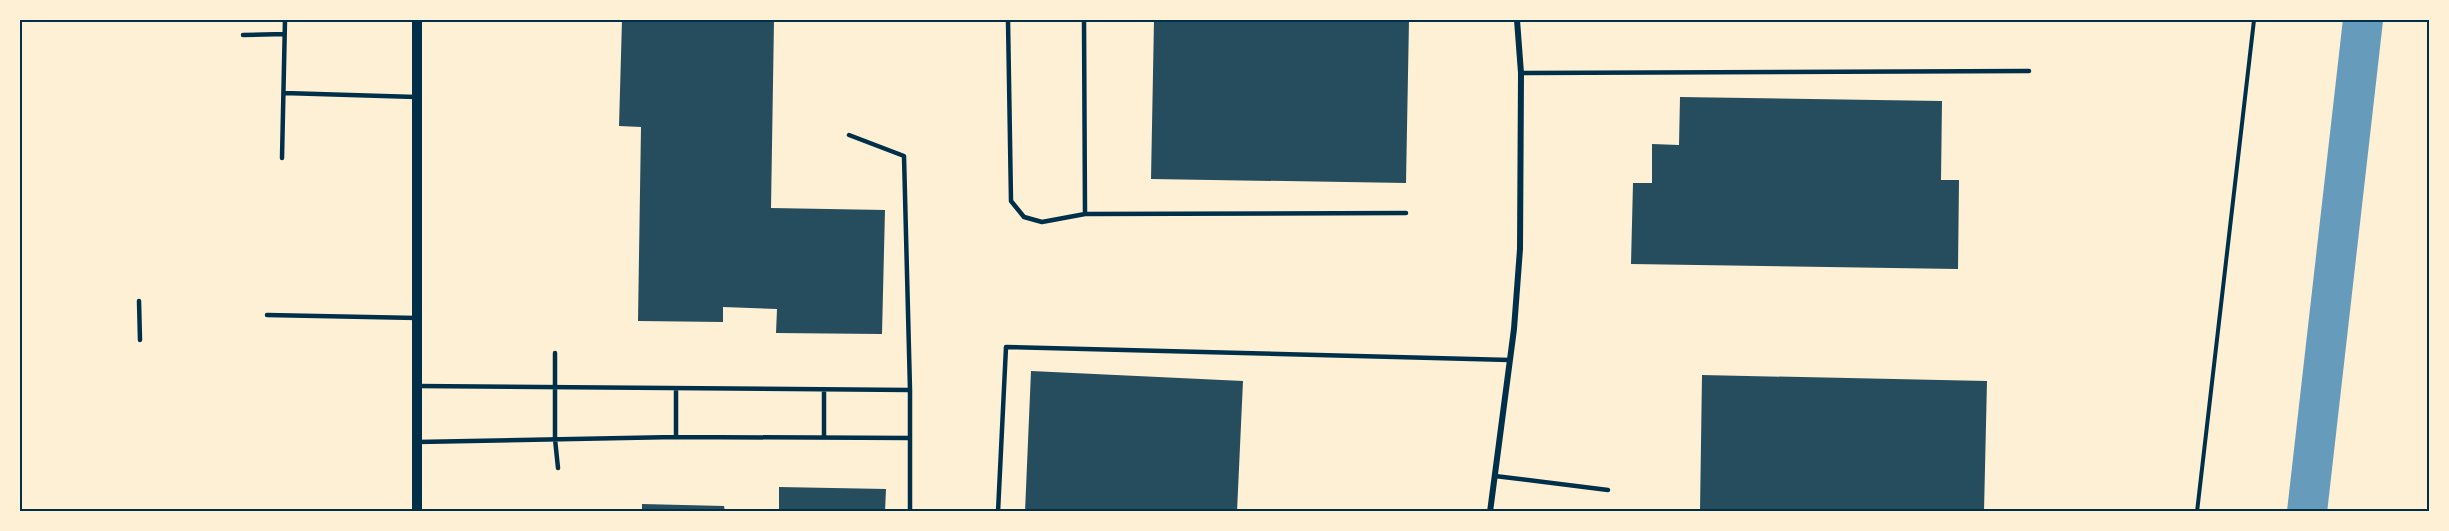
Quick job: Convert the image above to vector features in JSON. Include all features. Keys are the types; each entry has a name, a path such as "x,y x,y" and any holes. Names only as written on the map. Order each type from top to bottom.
{"street":[{"path":"417,20 417,512"},
{"path":"1490,512 1510,360 1520,249 1521,73 1517,20"}],"lane":[{"path":"282,158 285,20"},
{"path":"1008,20 1011,201 1024,217 1042,222 1085,214 1406,213"},
{"path":"1084,20 1085,214"},
{"path":"243,35 284,34"},
{"path":"1521,73 2029,71"},
{"path":"284,93 417,97"},
{"path":"849,135 904,156 910,390 910,512"},
{"path":"139,301 140,340"},
{"path":"267,315 418,318"},
{"path":"998,512 1006,347 1510,360"},
{"path":"555,353 555,439 558,468"},
{"path":"417,386 910,390"},
{"path":"675,389 676,437"},
{"path":"824,390 824,436"},
{"path":"417,442 676,437 910,438"},
{"path":"1494,476 1608,490"}],"path":[{"path":"2197,512 2254,20"}],"building":[{"path":"622,20 774,20 771,208 885,210 882,334 776,333 777,309 723,307 723,322 638,321 641,127 619,126"},
{"path":"1154,20 1409,20 1406,183 1151,179"},
{"path":"1680,97 1942,101 1941,180 1959,180 1958,269 1631,264 1633,183 1652,183 1652,144 1679,145"},
{"path":"1031,371 1243,381 1237,512 1025,512"},
{"path":"1702,375 1987,381 1984,512 1700,512"},
{"path":"779,487 886,489 885,512 779,512"},
{"path":"642,504 724,506 725,512 642,512"}],"waterway":[{"path":"2307,512 2363,20"}]}
